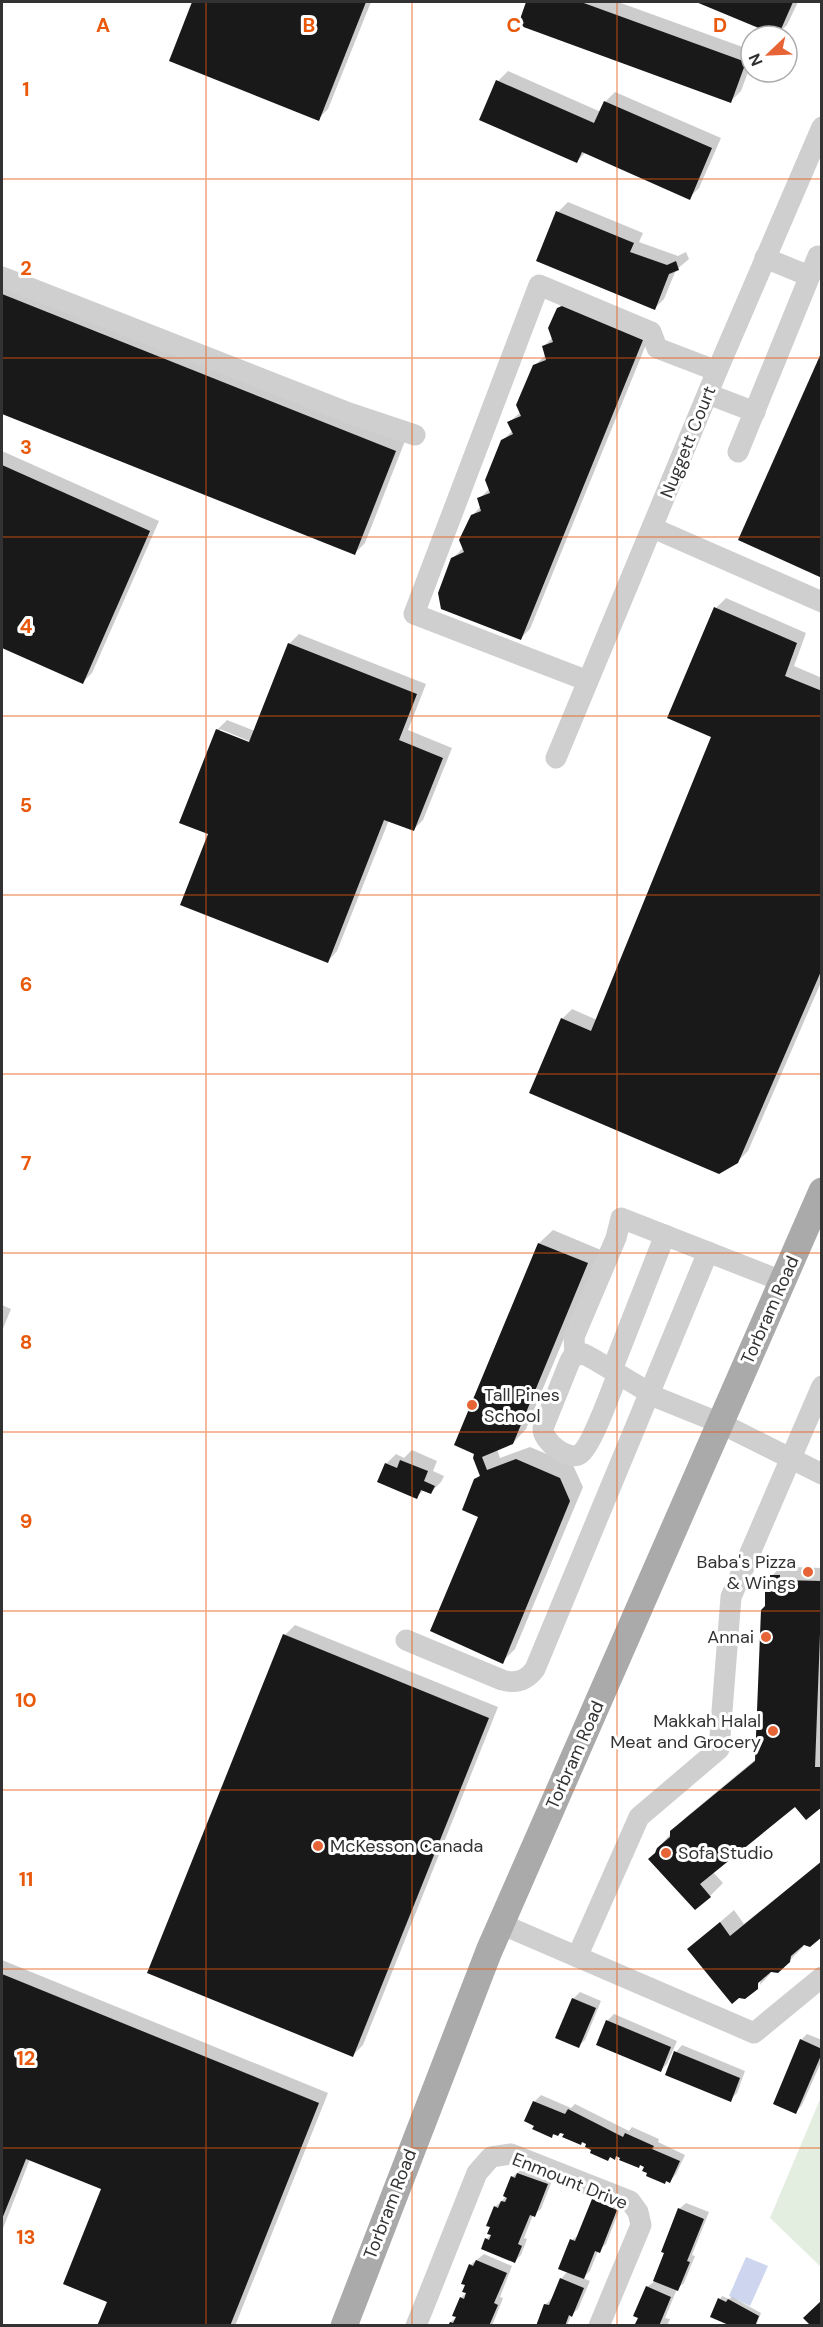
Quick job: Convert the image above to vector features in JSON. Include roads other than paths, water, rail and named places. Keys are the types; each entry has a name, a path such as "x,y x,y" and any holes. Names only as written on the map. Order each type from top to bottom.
{"main road":[{"name":"Torbram Road","path":"344,2325 501,1924 822,1191"}],"street":[{"name":"Nuggett Court","path":"556,758 765,258 816,155 822,128"},
{"path":"738,452 809,276 818,256 822,258"},
{"path":"765,258 809,276"},
{"path":"2,277 349,413 415,435"},
{"path":"588,681 414,614 538,285 651,332 657,348 717,371"},
{"path":"708,394 755,412"},
{"path":"653,528 822,602"},
{"path":"575,1356 574,1337 616,1238 621,1218 782,1281"},
{"path":"665,1235 615,1372 589,1443 581,1454 570,1456 548,1443 542,1435 570,1361 575,1356 584,1354 615,1372 650,1393 720,1423 822,1474"},
{"path":"406,1640 502,1680 517,1682 530,1675 535,1669 708,1252"},
{"path":"577,1957 639,1817 719,1749 730,1597 822,1386"},
{"path":"501,1924 754,2033 822,1977"},
{"name":"Enmount Drive","path":"416,2325 477,2173 491,2157 511,2154 630,2201 638,2212 641,2225 599,2325"}],"water":[{"path":"746,2257 768,2266 750,2306 729,2296"}],"place":[{"name":"Tall Pines School","path":"472,1405"},
{"name":"Baba's Pizza & Wings","path":"808,1572"},
{"name":"Annai","path":"766,1637"},
{"name":"Makkah Halal Meat and Grocery","path":"773,1731"},
{"name":"McKesson Canada","path":"318,1846"},
{"name":"Sofa Studio","path":"666,1853"}]}
